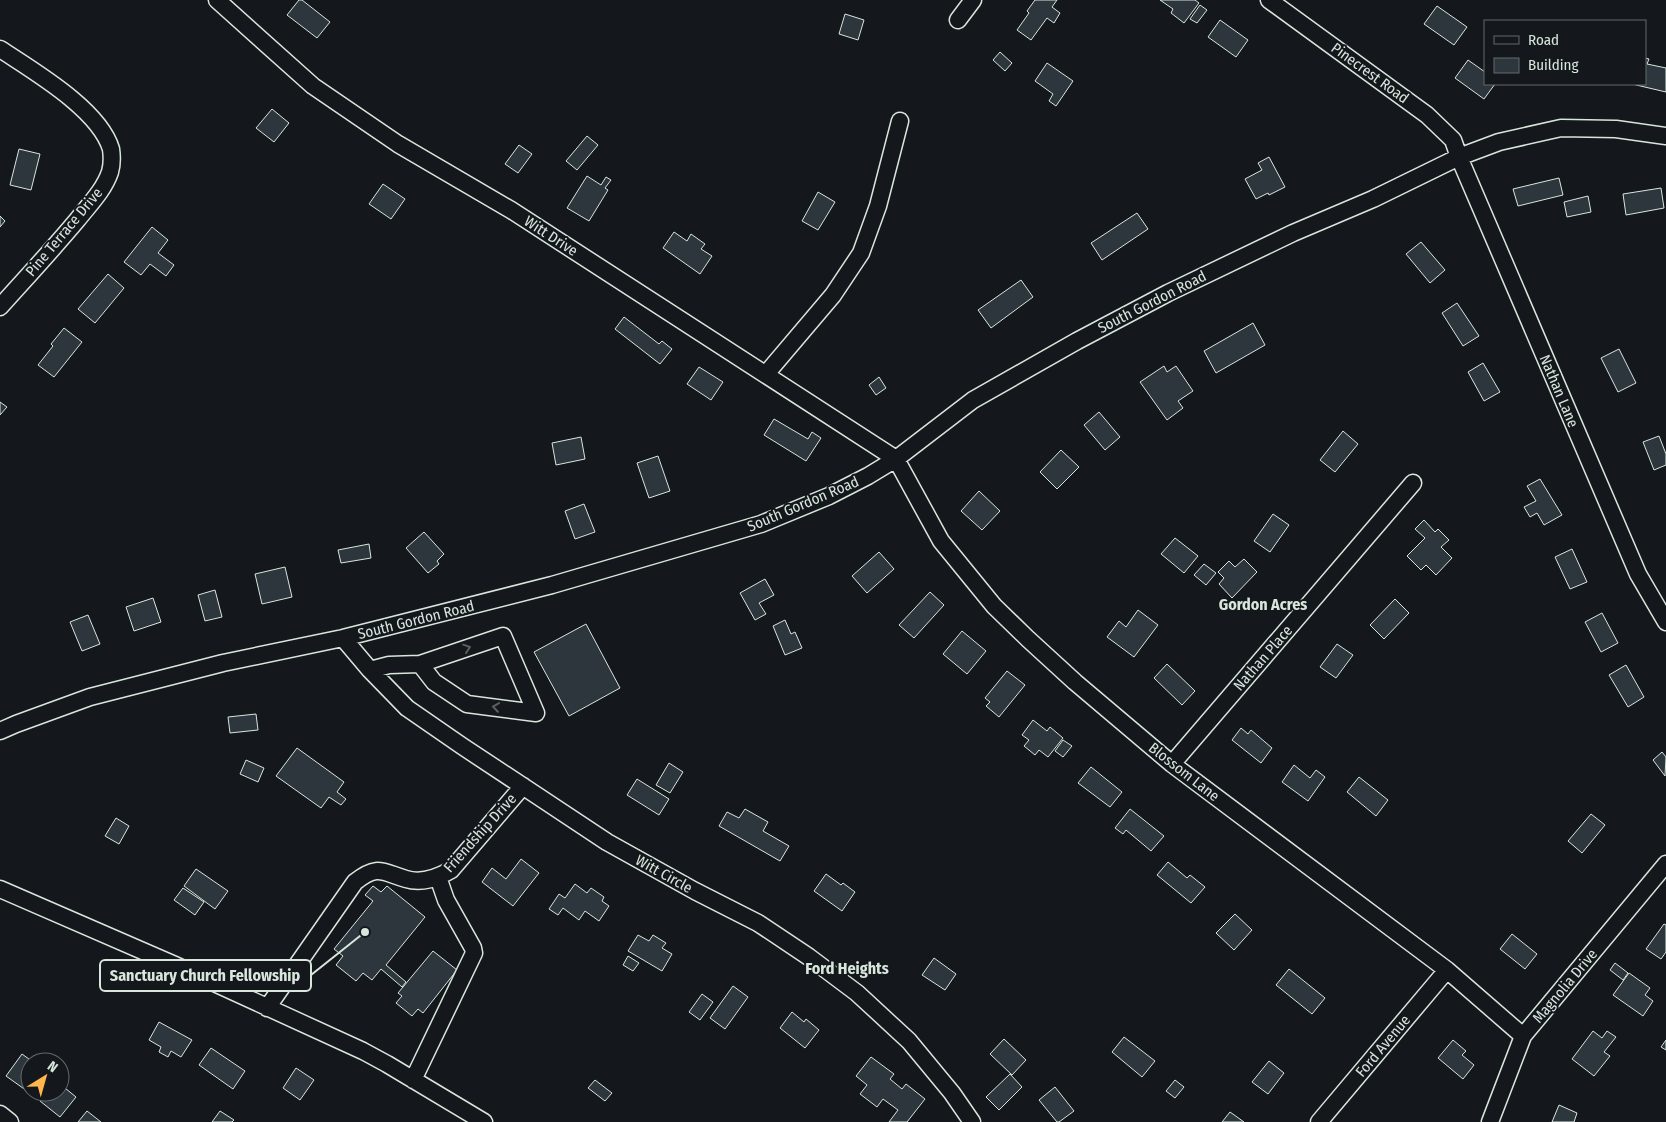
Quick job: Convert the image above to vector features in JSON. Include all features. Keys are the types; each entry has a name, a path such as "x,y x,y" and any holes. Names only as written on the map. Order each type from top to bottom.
{"street":[{"name":"Witt Drive","path":"217,0 313,86 390,138 511,210 896,459"},
{"path":"958,20 973,0"},
{"name":"Pinecrest Road","path":"1269,0 1427,115 1453,140 1459,157"},
{"name":"Pine Terrace Drive","path":"0,49 63,91 97,124 110,149 112,158 110,171 95,198 0,307"},
{"path":"766,374 833,295 861,253 878,206 900,121"},
{"name":"South Gordon Road","path":"0,731 90,696 223,663 343,638 552,586 761,524 829,496 868,476 896,459 972,400 1168,293 1459,157 1499,142 1561,128 1616,129 1666,136"},
{"name":"Nathan Lane","path":"1459,157 1638,574 1666,622"},
{"name":"Blossom Lane","path":"896,459 941,541 994,606 1075,682 1172,764 1447,970 1523,1036"},
{"name":"Nathan Place","path":"1172,764 1413,483"},
{"path":"370,670 389,665 420,664 503,636 536,713 467,704 434,682 420,664"},
{"name":"Witt Circle","path":"343,638 370,670 408,708 462,746 607,842 695,891 758,923 857,993 909,1041 952,1093 972,1122"},
{"name":"Friendship Drive","path":"267,1008 355,882 372,872 381,871 407,880 428,880 438,877 450,870 523,786"},
{"name":"Magnolia Drive","path":"1490,1122 1523,1036 1666,864"},
{"path":"414,1080 474,952 474,948 446,900 438,877"},
{"path":"0,889 175,965 363,1051 484,1122"},
{"name":"Ford Avenue","path":"1319,1122 1447,970"},
{"path":"0,1114 10,1122"}],"building":[{"path":"299,0 302,0 330,22 317,38 287,15"},
{"path":"1035,0 1057,0 1052,7 1060,13 1054,23 1047,18 1031,40 1017,30 1029,13 1027,11"},
{"path":"1160,0 1195,0 1199,3 1184,23 1171,13 1173,9"},
{"path":"1200,5 1207,10 1197,23 1190,19"},
{"path":"1437,6 1467,27 1454,45 1424,24"},
{"path":"845,14 864,20 858,40 839,34"},
{"path":"1220,20 1248,40 1236,57 1208,37"},
{"path":"1000,52 1012,63 1005,71 993,60"},
{"path":"1646,58 1649,59 1647,64 1666,68 1666,92 1636,85 1646,85"},
{"path":"1468,60 1484,71 1484,85 1494,85 1484,99 1455,78"},
{"path":"1047,63 1073,81 1056,106 1049,101 1053,94 1035,81"},
{"path":"272,109 289,123 274,142 256,128"},
{"path":"587,136 598,145 577,170 566,161"},
{"path":"519,145 532,154 518,173 505,164"},
{"path":"19,149 40,154 31,190 10,185"},
{"path":"1269,157 1285,187 1256,199 1245,179 1262,170 1258,163"},
{"path":"587,176 601,185 606,177 611,180 605,188 608,190 589,221 567,208"},
{"path":"1559,178 1563,195 1518,206 1513,189"},
{"path":"383,184 405,199 391,219 369,204"},
{"path":"1661,188 1664,208 1626,215 1623,194"},
{"path":"818,192 835,202 818,230 802,221"},
{"path":"1588,196 1591,212 1567,217 1564,202"},
{"path":"1137,213 1148,229 1102,260 1091,243"},
{"path":"0,216 5,221 0,227"},
{"path":"152,227 168,240 158,253 174,265 166,276 150,264 141,275 124,262"},
{"path":"674,232 687,241 691,234 705,244 701,249 712,256 700,274 663,248"},
{"path":"1421,242 1445,270 1430,283 1406,254"},
{"path":"108,274 124,288 95,323 78,309"},
{"path":"1021,280 1033,297 991,328 978,310"},
{"path":"1457,303 1479,336 1463,346 1442,313"},
{"path":"624,317 659,344 662,341 672,349 660,364 615,329"},
{"path":"1253,323 1265,345 1216,373 1204,351"},
{"path":"64,328 82,342 54,377 38,365"},
{"path":"1619,349 1636,383 1618,392 1601,358"},
{"path":"1483,363 1500,392 1484,401 1468,372"},
{"path":"1164,366 1167,372 1176,366 1193,391 1178,401 1183,408 1167,420 1140,382"},
{"path":"699,367 723,382 711,400 687,384"},
{"path":"879,377 886,388 876,395 869,385"},
{"path":"0,402 7,407 0,415"},
{"path":"1099,412 1120,437 1105,450 1084,425"},
{"path":"774,419 808,439 812,432 821,438 806,461 764,435"},
{"path":"1343,431 1358,444 1335,472 1320,460"},
{"path":"1659,436 1666,454 1666,465 1654,470 1643,442"},
{"path":"581,437 585,459 556,465 552,443"},
{"path":"1061,450 1079,467 1057,489 1040,472"},
{"path":"658,456 670,491 649,498 637,463"},
{"path":"1540,479 1562,515 1544,525 1537,513 1530,517 1524,507 1536,501 1527,486"},
{"path":"979,491 1000,511 982,530 961,511"},
{"path":"584,504 595,532 575,539 565,511"},
{"path":"1273,514 1289,525 1270,552 1254,541"},
{"path":"1424,520 1435,532 1438,529 1449,540 1441,547 1452,558 1436,575 1426,565 1421,570 1407,556 1425,538 1415,529"},
{"path":"424,532 444,554 437,561 439,564 428,573 406,548"},
{"path":"1175,538 1198,556 1184,573 1161,554"},
{"path":"369,544 371,558 341,563 338,550"},
{"path":"1572,549 1587,582 1570,589 1555,557"},
{"path":"879,552 894,569 867,593 852,576"},
{"path":"1244,559 1257,572 1232,598 1219,584 1224,578 1218,572 1229,561 1235,567"},
{"path":"1204,564 1216,573 1206,585 1194,575"},
{"path":"285,567 292,597 262,604 255,574"},
{"path":"765,579 774,595 759,603 766,614 755,620 740,593"},
{"path":"215,590 222,617 205,621 198,595"},
{"path":"930,592 944,605 914,638 899,625"},
{"path":"153,598 161,622 134,631 126,607"},
{"path":"1395,599 1409,613 1384,639 1370,625"},
{"path":"1138,610 1158,625 1134,657 1107,637 1119,621 1126,627"},
{"path":"1602,613 1618,643 1601,652 1585,622"},
{"path":"88,615 100,644 82,651 70,622"},
{"path":"785,620 791,634 795,632 802,648 785,655 773,626"},
{"path":"586,624 620,688 569,716 534,652"},
{"path":"962,631 986,651 967,674 943,654"},
{"path":"1337,644 1353,655 1336,678 1320,667"},
{"path":"1167,664 1195,691 1182,705 1154,678"},
{"path":"1626,665 1644,697 1628,707 1609,675"},
{"path":"1007,671 1025,685 999,717 986,706 990,702 985,698"},
{"path":"256,714 258,730 230,733 228,717"},
{"path":"1033,720 1047,731 1050,727 1063,738 1048,757 1039,750 1035,755 1024,746 1029,740 1022,735"},
{"path":"1241,728 1248,734 1251,730 1272,748 1261,763 1232,740"},
{"path":"1063,740 1072,746 1063,757 1055,751"},
{"path":"297,748 344,782 337,792 346,799 341,805 329,797 321,808 276,776"},
{"path":"1662,752 1666,757 1665,776 1653,760"},
{"path":"246,760 264,768 258,782 240,774"},
{"path":"669,763 683,772 670,793 656,785"},
{"path":"1294,765 1310,778 1316,770 1325,777 1308,801 1282,782"},
{"path":"1091,767 1122,792 1110,807 1078,783"},
{"path":"1359,777 1388,800 1376,816 1347,792"},
{"path":"637,779 669,799 659,815 627,795"},
{"path":"745,809 768,822 763,831 789,846 780,861 719,826 727,812 739,818"},
{"path":"1130,809 1164,836 1151,851 1126,830 1123,834 1115,828"},
{"path":"1591,814 1605,825 1582,853 1568,841"},
{"path":"116,818 129,826 119,844 105,836"},
{"path":"521,859 539,873 513,906 482,882 492,868 506,879"},
{"path":"1168,862 1187,878 1190,875 1205,887 1191,903 1157,875"},
{"path":"196,869 228,891 215,909 184,886"},
{"path":"826,874 855,892 842,911 814,891"},
{"path":"575,884 587,893 591,888 604,897 602,901 609,906 599,921 585,911 579,920 563,908 558,915 549,909 559,894 565,898"},
{"path":"373,886 381,892 387,886 425,917 386,965 406,982 402,987 381,969 372,980 363,973 356,981 336,965 343,956 334,949 373,901 365,895"},
{"path":"183,888 204,902 195,915 174,900"},
{"path":"1235,914 1252,930 1234,950 1216,933"},
{"path":"1664,924 1666,925 1666,952 1661,959 1646,949"},
{"path":"1512,934 1537,954 1525,969 1500,949"},
{"path":"638,935 649,941 653,935 666,943 662,948 672,954 662,971 628,951"},
{"path":"433,951 457,970 423,1013 418,1009 412,1016 396,1003 402,996 398,993"},
{"path":"628,956 639,963 633,971 623,965"},
{"path":"934,958 956,974 945,990 922,975"},
{"path":"1615,963 1628,973 1623,980 1610,970"},
{"path":"1289,969 1325,998 1312,1014 1276,985"},
{"path":"1629,973 1650,988 1645,995 1653,1001 1643,1016 1613,995"},
{"path":"733,986 748,997 725,1029 710,1018"},
{"path":"702,994 713,1002 700,1020 689,1012"},
{"path":"792,1012 804,1022 806,1019 819,1030 805,1048 780,1028"},
{"path":"159,1022 192,1040 181,1057 171,1051 168,1057 159,1052 161,1047 149,1040"},
{"path":"1593,1031 1602,1038 1607,1031 1616,1037 1604,1052 1610,1056 1594,1076 1572,1059"},
{"path":"1124,1037 1155,1061 1142,1077 1112,1052"},
{"path":"1004,1039 1026,1060 1012,1075 990,1054"},
{"path":"1453,1040 1466,1051 1462,1055 1474,1065 1463,1079 1438,1058"},
{"path":"1666,1040 1666,1050 1661,1047"},
{"path":"211,1048 245,1071 233,1089 199,1065"},
{"path":"20,1057 20,1086 6,1076"},
{"path":"871,1057 894,1074 890,1079 902,1089 906,1084 925,1099 907,1122 889,1122 898,1110 883,1099 877,1107 860,1094 867,1085 856,1076"},
{"path":"1269,1061 1284,1073 1268,1094 1252,1082"},
{"path":"296,1068 314,1080 300,1100 283,1088"},
{"path":"1010,1074 1022,1087 999,1110 986,1097"},
{"path":"595,1080 612,1093 605,1101 588,1088"},
{"path":"1175,1080 1184,1087 1175,1098 1166,1091"},
{"path":"1055,1087 1074,1111 1059,1122 1039,1100"},
{"path":"70,1092 76,1097 60,1117 41,1102 70,1102"},
{"path":"1559,1105 1577,1113 1574,1122 1552,1122"},
{"path":"87,1111 101,1122 78,1122"},
{"path":"220,1111 234,1120 232,1122 212,1122"},
{"path":"1230,1112 1244,1122 1222,1122"}],"place":[{"name":"Sanctuary Church Fellowship","path":"365,932"}],"district":[{"name":"Gordon Acres","path":"1263,604"},
{"name":"Ford Heights","path":"847,968"}]}
